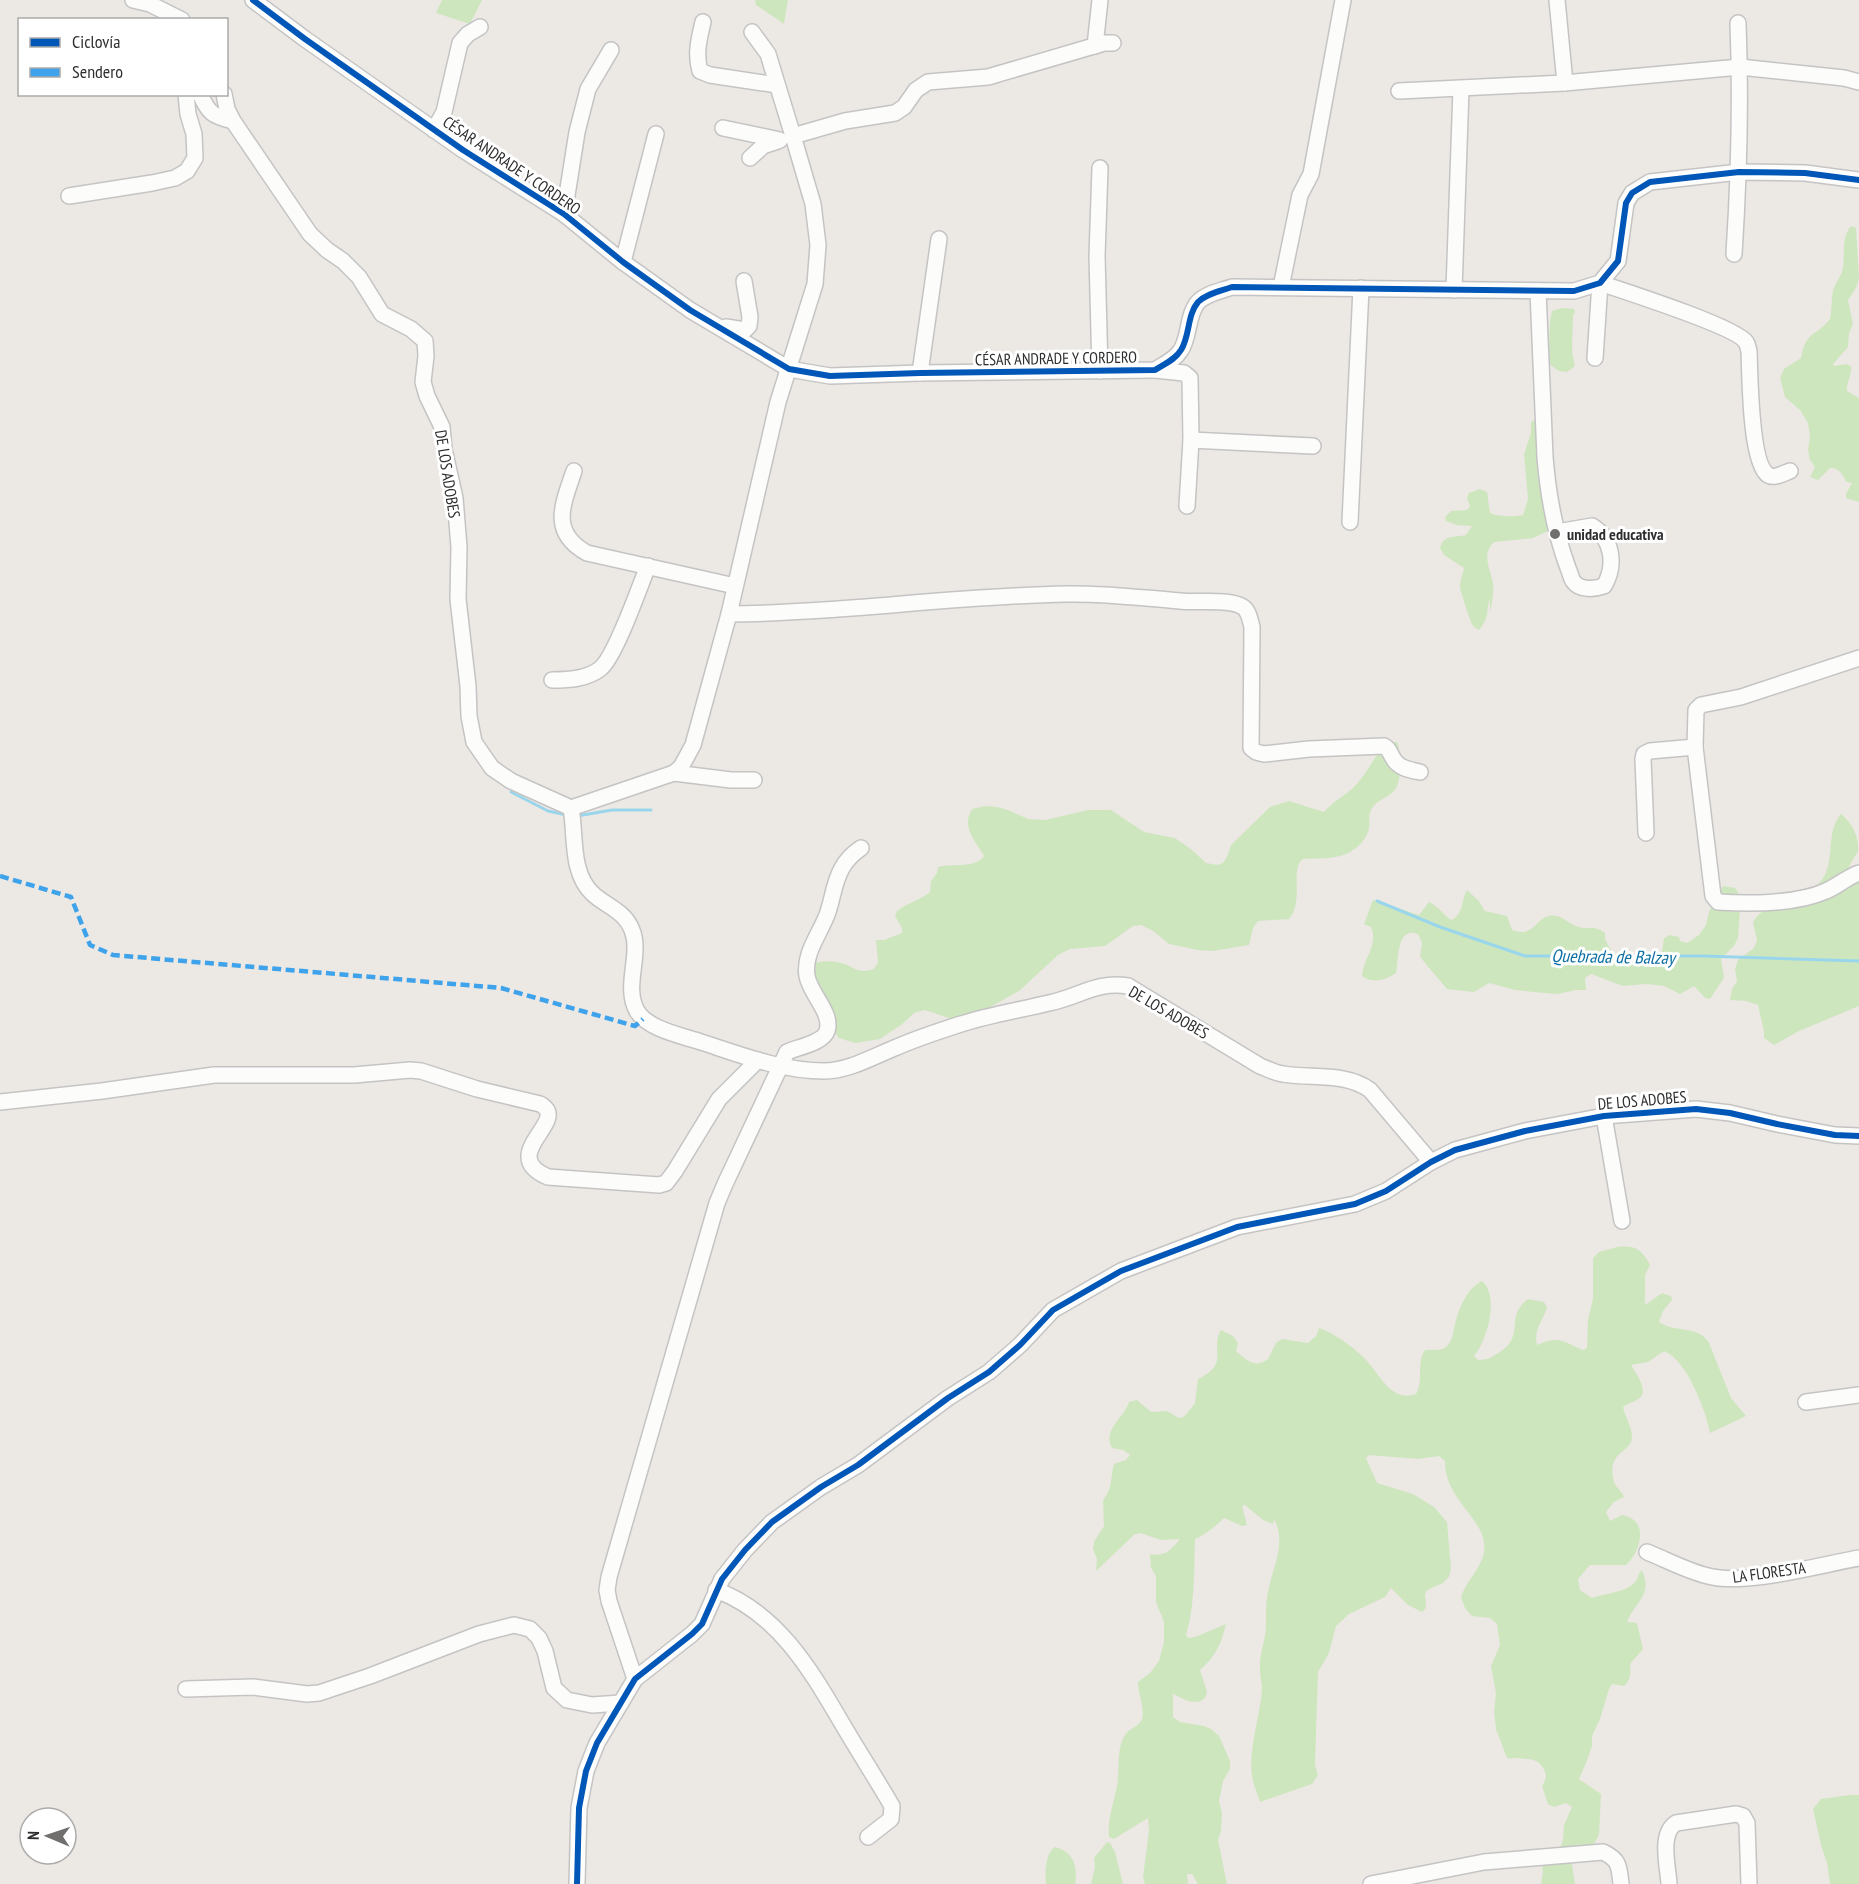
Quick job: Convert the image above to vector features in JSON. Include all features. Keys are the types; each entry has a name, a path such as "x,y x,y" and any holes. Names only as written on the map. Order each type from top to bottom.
{"street":[{"path":"133,0 150,4 178,18"},
{"name":"CÉSAR ANDRADE Y CORDERO","path":"253,0 304,39 434,130 564,214 623,262 690,310 789,369 830,376 1155,370 1174,358 1182,349 1194,308 1207,296 1232,287 1574,291 1600,283"},
{"path":"1095,46 1100,0"},
{"path":"1281,287 1300,195 1311,174 1342,0"},
{"path":"1557,0 1565,83"},
{"path":"703,22 698,42 700,71 710,75 777,85"},
{"path":"1734,254 1739,172 1738,23"},
{"path":"434,130 444,112 460,43 468,34 480,27"},
{"path":"572,816 674,773 681,767 693,745 729,614 778,402 815,284 818,245 813,204 790,140 768,54 752,32"},
{"path":"750,158 763,146 790,140 845,121 895,113 904,107 916,90 928,82 988,77 1104,43 1113,43"},
{"path":"564,214 577,132 588,89 611,50"},
{"path":"1399,91 1565,83 1740,67 1844,78 1859,82"},
{"path":"1454,290 1461,89"},
{"path":"69,196 176,178 187,171 195,158 194,134 188,114 186,96"},
{"path":"201,96 207,109 216,117 234,121"},
{"name":"DE LOS ADOBES","path":"224,96 227,109 234,121 310,234 359,277 382,314 411,329 425,341 423,382 442,427 446,459 455,498 459,547 458,599 468,686 469,716 474,742 492,768 572,816 578,868 584,883 592,894 620,912 632,930 634,944 632,994 636,1010 643,1019 660,1028 758,1060 781,1066 825,1071 846,1068 963,1023 1054,1002 1112,984 1128,986 1143,993 1260,1066 1281,1074 1349,1080 1361,1084 1370,1090 1431,1162 1455,1150 1525,1131 1604,1116 1669,1110 1709,1109 1835,1135 1859,1136"},
{"path":"723,128 790,140"},
{"path":"623,262 656,134"},
{"path":"1100,168 1097,256 1100,371"},
{"path":"1595,358 1600,283 1618,261 1626,203 1632,193 1650,182 1739,172 1805,173 1859,180"},
{"path":"920,373 939,238"},
{"path":"717,325 745,330 748,326 750,317 744,281"},
{"path":"1600,283 1702,320 1734,333 1746,342 1749,351 1753,409 1752,432 1761,466 1768,475 1775,476 1790,471"},
{"path":"1350,522 1361,288"},
{"path":"1538,291 1547,483 1557,532 1573,581 1587,588 1596,589 1604,586 1612,567 1610,551 1600,531 1593,526 1557,532"},
{"path":"1155,370 1184,373 1190,378 1191,440 1188,506"},
{"path":"1191,440 1312,446"},
{"path":"574,471 561,514 562,528 576,546 587,553 735,586"},
{"path":"552,680 585,677 601,668 611,654 648,566"},
{"path":"729,614 777,614 874,605 1066,594 1116,594 1181,602 1230,603 1242,606 1248,612 1252,627 1251,748 1263,754 1309,749 1384,746 1388,747 1398,765 1420,772"},
{"path":"1859,658 1741,697 1701,705 1696,711 1695,747 1714,900 1718,902 1793,900 1827,891 1859,873"},
{"path":"1646,833 1644,754 1650,751 1695,747"},
{"path":"674,773 731,780 754,780"},
{"path":"635,1679 609,1601 607,1590 609,1577 717,1203 788,1052 824,1037 828,1030 828,1018 808,985 807,960 825,921 842,868 851,854 861,848"},
{"path":"0,1102 102,1091 214,1075 354,1075 421,1071 477,1089 540,1104 547,1110 547,1121 532,1144 529,1156 532,1166 539,1173 548,1177 659,1185 666,1183 675,1171 719,1099 758,1060"},
{"path":"1604,1116 1622,1221"},
{"path":"577,1884 579,1808 586,1771 597,1743 635,1679 702,1624 722,1579 745,1550 772,1522 821,1487 858,1466 948,1398 990,1372 1053,1310 1120,1271 1237,1227 1355,1204 1386,1191 1431,1162"},
{"path":"1806,1402 1859,1395"},
{"name":"LA FLORESTA","path":"1647,1552 1708,1576 1726,1579 1747,1579 1859,1558"},
{"path":"716,1590 747,1605 779,1631 804,1660 825,1694 892,1806 891,1819 868,1837"},
{"path":"186,1689 253,1687 307,1694 319,1693 479,1634 514,1624 530,1629 539,1638 545,1651 554,1688 567,1701 592,1705 621,1703"},
{"path":"1669,1884 1666,1844 1667,1833 1671,1826 1676,1823 1736,1814 1743,1816 1747,1823 1749,1884"},
{"path":"1371,1884 1485,1862 1603,1852 1613,1857 1619,1866 1621,1884"}],"green space":[{"path":"442,0 482,0 470,24 436,13"},
{"path":"755,0 788,0 784,24 756,5"},
{"path":"1851,226 1856,228 1859,278 1848,300 1853,324 1849,333 1848,347 1833,364 1834,366 1846,364 1851,366 1847,391 1859,398 1859,502 1846,498 1852,483 1846,482 1838,470 1830,468 1818,480 1810,477 1815,467 1810,460 1808,450 1810,436 1808,423 1800,410 1785,397 1780,378 1784,369 1801,358 1809,338 1830,319 1833,290 1842,271 1846,235"},
{"path":"1562,308 1574,309 1575,312 1572,352 1575,366 1567,372 1559,371 1549,364 1552,311"},
{"path":"1535,420 1538,423 1548,531 1533,538 1494,542 1490,547 1487,556 1493,583 1492,602 1490,612 1490,599 1486,617 1479,630 1472,624 1460,589 1464,568 1444,555 1440,548 1444,540 1466,535 1472,526 1457,525 1446,521 1445,517 1451,511 1467,510 1470,506 1467,498 1469,493 1480,489 1487,492 1490,513 1506,516 1523,515 1528,499 1524,454 1531,433 1531,422"},
{"path":"1388,742 1397,742 1400,760 1398,782 1393,792 1376,803 1372,809 1368,831 1363,840 1356,848 1342,855 1303,859 1297,870 1296,903 1289,919 1258,921 1253,928 1249,945 1213,951 1198,950 1169,944 1141,925 1133,926 1105,946 1070,949 1058,955 1019,991 974,1016 952,1019 925,1010 914,1013 880,1039 855,1043 839,1038 806,994 800,982 799,972 803,965 829,961 843,963 863,971 874,969 878,962 876,940 884,940 902,933 902,928 895,916 897,911 930,892 931,881 938,867 975,863 984,856 970,833 968,822 972,809 986,806 997,807 1028,819 1045,820 1088,810 1111,810 1144,832 1175,838 1206,863 1217,865 1223,863 1231,845 1270,807 1289,801 1324,812 1356,785"},
{"path":"1841,814 1854,830 1858,845 1858,851 1847,873 1859,883 1859,1006 1799,1031 1774,1045 1764,1038 1758,1005 1746,1001 1730,1000 1732,989 1737,981 1735,969 1738,960 1754,948 1757,940 1753,922 1759,914 1775,904 1812,889 1824,876 1828,868 1833,830"},
{"path":"1723,886 1735,888 1741,897 1738,938 1734,946 1721,959 1724,978 1710,999 1705,998 1694,986 1680,994 1664,986 1646,984 1623,986 1591,974 1585,978 1586,990 1558,994 1515,990 1489,983 1474,992 1447,989 1420,957 1422,943 1418,934 1411,933 1402,939 1396,973 1379,980 1371,980 1362,976 1373,940 1371,927 1364,924 1373,900 1419,915 1429,902 1451,920 1458,915 1467,890 1478,900 1485,911 1507,916 1512,930 1525,932 1544,918 1554,915 1575,926 1597,929 1605,933 1605,939 1612,952 1610,961 1637,961 1658,965 1664,938 1670,935 1679,937 1680,941 1687,943 1699,935 1706,925 1709,912"},
{"path":"1617,1247 1637,1249 1644,1255 1650,1265 1645,1275 1645,1305 1662,1293 1671,1296 1672,1300 1663,1311 1659,1322 1693,1331 1705,1337 1731,1398 1746,1416 1710,1433 1694,1387 1688,1375 1672,1356 1664,1351 1648,1362 1631,1365 1641,1383 1643,1392 1637,1400 1623,1407 1632,1438 1613,1464 1612,1472 1614,1482 1624,1497 1614,1502 1606,1512 1610,1521 1622,1515 1637,1523 1640,1529 1639,1544 1626,1565 1590,1565 1578,1579 1580,1590 1592,1598 1631,1586 1642,1570 1646,1586 1642,1598 1627,1622 1637,1623 1643,1649 1630,1664 1630,1676 1626,1684 1624,1686 1612,1684 1609,1689 1592,1736 1592,1746 1579,1779 1601,1794 1599,1835 1594,1844 1586,1848 1560,1849 1564,1825 1572,1807 1566,1803 1554,1807 1548,1804 1542,1786 1545,1771 1537,1761 1507,1758 1496,1729 1494,1712 1496,1693 1491,1666 1500,1645 1497,1624 1490,1618 1472,1616 1465,1608 1461,1597 1482,1558 1484,1541 1474,1520 1451,1488 1445,1461 1439,1456 1418,1459 1369,1455 1366,1458 1377,1483 1413,1494 1434,1507 1447,1522 1451,1568 1449,1577 1443,1583 1427,1590 1426,1608 1422,1612 1408,1605 1391,1588 1385,1597 1349,1614 1336,1626 1329,1653 1318,1672 1315,1765 1318,1775 1312,1784 1260,1802 1251,1766 1261,1700 1260,1662 1266,1630 1267,1598 1279,1549 1278,1529 1274,1519 1273,1524 1263,1520 1245,1505 1242,1506 1247,1525 1242,1526 1224,1518 1195,1539 1193,1600 1186,1635 1188,1638 1195,1637 1226,1624 1217,1649 1200,1670 1207,1692 1205,1698 1193,1702 1173,1694 1173,1717 1180,1722 1211,1729 1219,1736 1230,1761 1230,1769 1223,1781 1219,1801 1222,1813 1218,1840 1227,1884 1198,1884 1192,1874 1187,1874 1188,1884 1145,1884 1143,1877 1149,1831 1148,1818 1114,1839 1109,1837 1109,1824 1117,1786 1122,1741 1142,1719 1143,1710 1138,1682 1150,1673 1159,1661 1164,1642 1164,1622 1156,1602 1156,1576 1151,1568 1150,1554 1167,1552 1180,1539 1161,1540 1140,1533 1135,1534 1096,1571 1097,1559 1093,1549 1094,1542 1104,1526 1103,1500 1110,1487 1114,1464 1126,1460 1130,1455 1123,1450 1112,1448 1110,1435 1129,1402 1137,1400 1151,1412 1167,1411 1179,1418 1184,1417 1195,1403 1198,1379 1208,1373 1217,1362 1217,1344 1221,1330 1233,1336 1238,1343 1236,1351 1251,1362 1259,1363 1268,1359 1276,1343 1282,1339 1308,1343 1316,1336 1319,1328 1328,1331 1354,1349 1370,1364 1392,1391 1407,1396 1416,1394 1420,1383 1422,1355 1425,1350 1442,1349 1449,1344 1464,1299 1472,1288 1482,1281 1487,1288 1491,1307 1487,1330 1474,1356 1478,1360 1492,1357 1508,1346 1514,1333 1517,1312 1528,1299 1544,1302 1547,1308 1537,1330 1537,1345 1556,1340 1583,1350 1587,1348 1588,1320 1593,1299 1593,1258 1599,1252"},
{"path":"1859,1795 1859,1884 1830,1884 1813,1809 1821,1799"},
{"path":"1107,1842 1115,1852 1123,1884 1091,1884 1095,1867 1094,1858"},
{"path":"1055,1847 1067,1852 1073,1861 1076,1872 1075,1884 1046,1884 1047,1858"},
{"path":"1571,1859 1575,1884 1541,1884 1544,1862"}],"waterway":[{"path":"511,792 548,811 567,815"},
{"path":"577,816 612,810 651,810"},
{"name":"Quebrada de Balzay","path":"1377,901 1440,927 1525,956 1704,956 1859,961"}],"marked path":[{"path":"0,876 71,897 90,945 113,955 501,988 635,1026 643,1019"}],"cycle path":[{"path":"253,0 463,150 564,214 623,262 690,310 789,369 830,376 1155,370 1173,359 1181,350 1194,307 1198,302 1210,294 1232,287 1574,291 1600,283 1618,261 1626,203 1632,193 1650,182 1739,172 1805,173 1859,180"},
{"path":"577,1884 579,1808 586,1771 597,1743 635,1679 702,1624 722,1579 745,1550 772,1522 821,1487 858,1465 948,1398 989,1372 1020,1345 1053,1310 1121,1271 1237,1227 1355,1204 1386,1191 1431,1162 1455,1150 1525,1131 1604,1116 1696,1109 1730,1113 1835,1135 1859,1136"}],"place":[{"name":"unidad educativa","path":"1555,534"}]}
